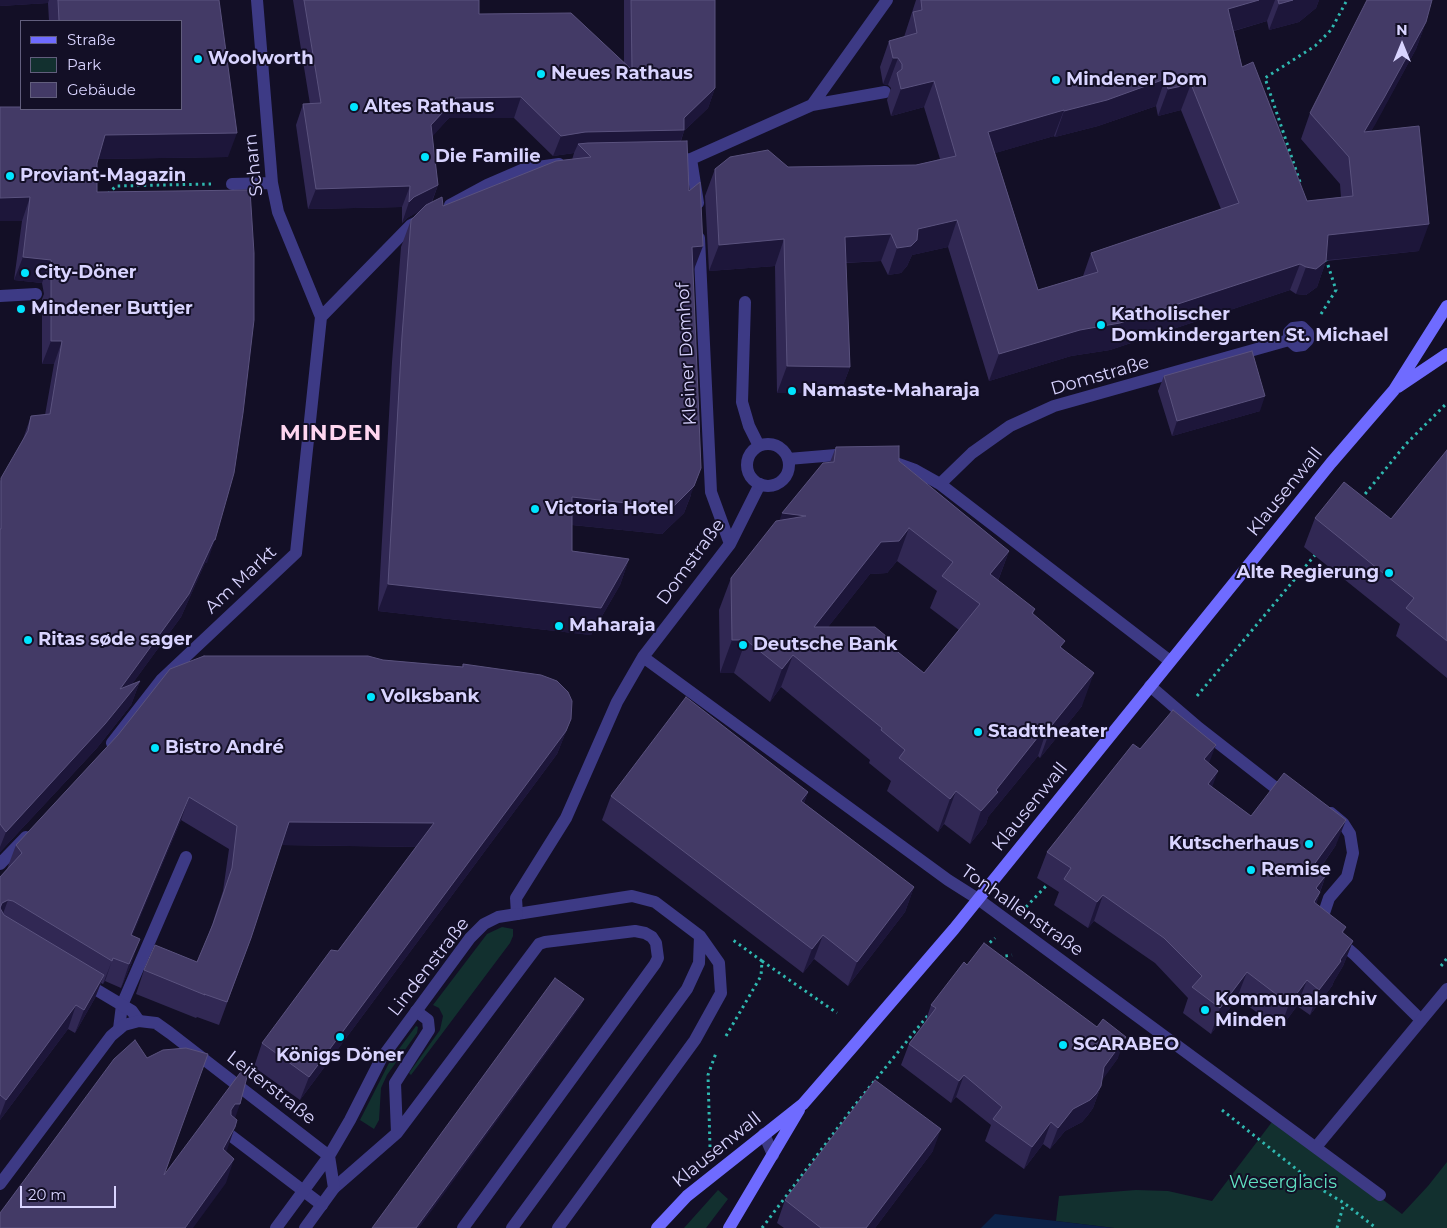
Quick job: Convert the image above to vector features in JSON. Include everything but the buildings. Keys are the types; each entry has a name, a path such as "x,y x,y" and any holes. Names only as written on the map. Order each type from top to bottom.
{"main road":[{"name":"Klausenwall","path":"729,1228 803,1104 954,929 1330,463 1394,390 1447,306"},
{"name":"Klausenwall","path":"1394,390 1447,354"},
{"name":"Klausenwall","path":"657,1228 687,1196 803,1104"}],"street":[{"name":"Scharn","path":"257,0 272,182 278,212 321,317"},
{"path":"812,105 887,0"},
{"path":"663,160 691,159 812,105 885,92"},
{"name":"Kleiner Domhof","path":"691,159 698,200 711,492 730,544"},
{"path":"321,317 411,225 487,185 524,169 569,162"},
{"path":"232,184 272,182"},
{"path":"0,296 36,294"},
{"path":"745,302 742,402 749,426 759,446"},
{"name":"Am Markt","path":"103,753 162,679 296,553 321,317"},
{"name":"Domstraße","path":"940,484 972,453 1010,426 1054,406 1289,340 1296,346 1303,345 1308,340 1308,333"},
{"path":"768,444 776,446 784,450 788,458 787,474 782,481 768,486 753,480 749,473 747,465 749,457 759,446 768,444"},
{"path":"788,458 841,454 857,455"},
{"path":"882,458 915,470 940,484 1170,661"},
{"name":"Domstraße","path":"643,656 730,544 760,484"},
{"path":"517,914 516,898 566,818 617,702 643,656"},
{"name":"Tonhallenstraße","path":"643,656 948,880 1011,922 1380,1195"},
{"path":"1150,686 1246,766 1297,803"},
{"path":"1318,804 1343,823 1350,834 1353,853 1347,877 1329,898 1323,916 1325,929 1355,955 1421,1020"},
{"path":"0,864 32,830"},
{"path":"119,1029 122,1005 186,857"},
{"name":"Lindenstraße","path":"276,1228 330,1156 381,1059 470,938 484,924 498,918 517,914 632,896 655,902 700,936 719,963 722,993 695,1040 558,1228"},
{"path":"305,1228 334,1188 397,1133 539,944 645,932 652,937 658,950 656,964 463,1228"},
{"path":"512,1228 687,989 699,963 700,936"},
{"name":"Leiterstraße","path":"73,976 132,1011 139,1021 156,1023 330,1156"},
{"path":"1316,1147 1447,989"},
{"path":"397,1133 395,1083 429,1030 428,1020 416,1011"},
{"path":"0,1182 111,1036 124,1025 139,1021"},
{"path":"764,1134 773,1155"},
{"path":"230,1135 322,1205"},
{"path":"330,1156 334,1188"}],"path":[{"path":"1302,189 1265,78 1315,46 1331,30 1347,0"},
{"path":"105,198 116,186 232,184"},
{"path":"1308,333 1336,290 1324,253"},
{"path":"1357,504 1406,444 1447,403"},
{"path":"1194,700 1315,555"},
{"path":"954,929 982,951 1047,885"},
{"path":"1028,905 1036,910"},
{"path":"992,959 1011,954 1019,960"},
{"path":"1436,973 1447,958"},
{"path":"762,961 837,1013"},
{"path":"762,1228 855,1105 934,1008"},
{"path":"1218,1107 1324,1191 1344,1203 1376,1228"},
{"path":"1337,1228 1344,1203"}],"green space":[{"path":"502,927 513,929 510,943 411,1075 409,1073 440,1030 443,1016 439,1008 433,1005 487,934"},
{"path":"416,1026 418,1027 417,1033 387,1075 381,1088 379,1120 374,1129 360,1120 390,1061"},
{"name":"Weserglacis","path":"1275,1118 1402,1214 1447,1162 1447,1228 1114,1228 1056,1221 1059,1196 1136,1190 1168,1191 1212,1201"},
{"path":"718,1190 728,1199 706,1228 684,1228"}],"water":[{"path":"995,1214 1056,1221 1114,1228 981,1228"}],"place":[{"name":"Woolworth","path":"198,59"},
{"name":"Neues Rathaus","path":"541,74"},
{"name":"Mindener Dom","path":"1056,80"},
{"name":"Altes Rathaus","path":"354,107"},
{"name":"Die Familie","path":"425,157"},
{"name":"Proviant-Magazin","path":"10,176"},
{"name":"City-Döner","path":"25,273"},
{"name":"Mindener Buttjer","path":"21,309"},
{"name":"Katholischer Domkindergarten St. Michael","path":"1101,325"},
{"name":"Namaste-Maharaja","path":"792,391"},
{"name":"Victoria Hotel","path":"535,509"},
{"name":"Alte Regierung","path":"1389,573"},
{"name":"Maharaja","path":"559,626"},
{"name":"Ritas søde sager","path":"28,640"},
{"name":"Deutsche Bank","path":"743,645"},
{"name":"Volksbank","path":"371,697"},
{"name":"Stadttheater","path":"978,732"},
{"name":"Bistro André","path":"155,748"},
{"name":"Kutscherhaus","path":"1309,844"},
{"name":"Remise","path":"1251,870"},
{"name":"Kommunalarchiv Minden","path":"1205,1010"},
{"name":"Königs Döner","path":"340,1037"},
{"name":"SCARABEO","path":"1063,1045"}],"district":[{"name":"MINDEN","path":"331,434"}]}
